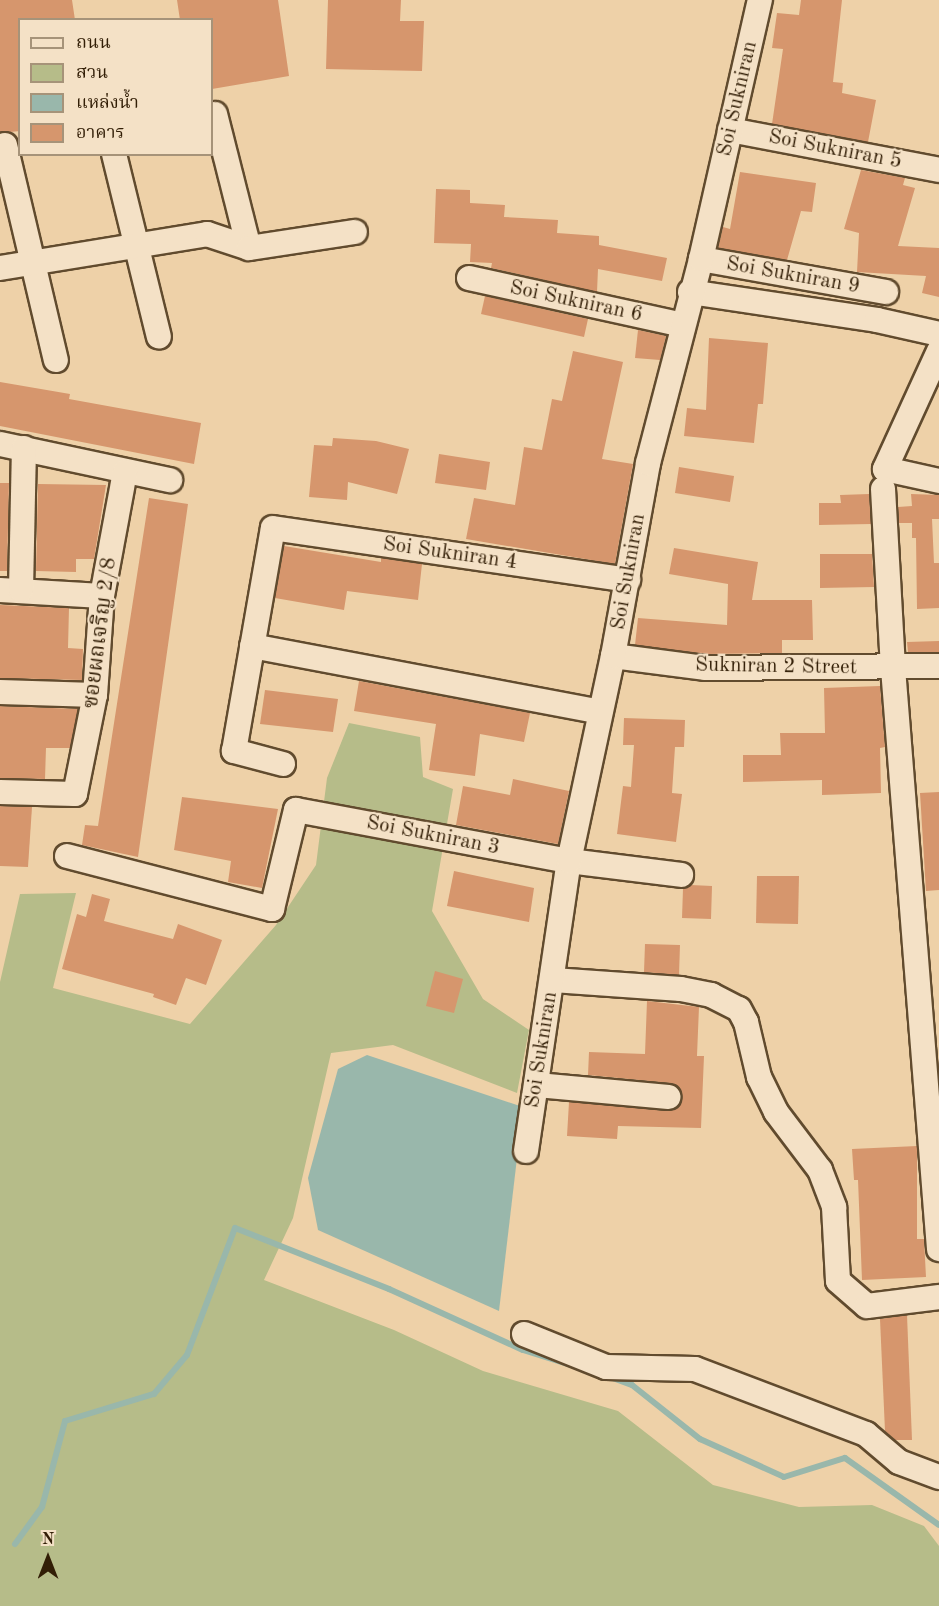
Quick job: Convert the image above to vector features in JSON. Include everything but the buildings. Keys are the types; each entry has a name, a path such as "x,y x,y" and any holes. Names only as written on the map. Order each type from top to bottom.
{"street":[{"name":"Soi Sukniran","path":"526,1151 569,861 613,656 648,463 690,292 701,259 760,0"},
{"path":"214,114 249,248"},
{"name":"Soi Sukniran 5","path":"730,130 939,170"},
{"path":"5,145 56,360"},
{"path":"114,156 134,244 159,337"},
{"path":"0,268 134,244 207,234 249,248 355,232"},
{"name":"Soi Sukniran 9","path":"701,259 886,292"},
{"name":"Soi Sukniran 6","path":"470,278 682,325"},
{"path":"690,292 877,320 939,334"},
{"path":"939,351 885,469 939,481"},
{"path":"0,444 170,480"},
{"path":"24,448 10,590 102,596"},
{"name":"ซอยผถเจริญ 2/8","path":"0,792 75,794 95,695 102,596 125,472"},
{"path":"883,489 892,668 939,1249"},
{"name":"Soi Sukniran 4","path":"252,646 273,528 628,580"},
{"path":"283,764 234,751 252,646 600,712"},
{"name":"Sukniran 2 Street","path":"613,656 706,668 939,666"},
{"path":"0,692 95,695"},
{"name":"Soi Sukniran 3","path":"67,856 272,909 296,810 569,861 681,875"},
{"path":"553,980 681,989 711,994 739,1010 746,1022 753,1061 772,1103 820,1170 834,1207 838,1281 867,1306 939,1297"},
{"path":"537,1085 668,1097"},
{"path":"524,1334 606,1366 695,1369 866,1434 899,1462 939,1477"}],"green space":[{"path":"349,723 420,737 423,777 453,789 432,911 483,999 529,1030 517,1093 393,1045 331,1053 293,1218 264,1280 394,1330 483,1371 618,1411 713,1485 799,1507 872,1505 924,1526 939,1546 939,1606 0,1606 0,982 20,894 76,893 53,988 190,1024 276,925 316,865 327,778"}],"water":[{"path":"367,1055 523,1107 499,1311 318,1230 308,1178 338,1069"}],"waterway":[{"path":"15,1544 42,1507 65,1421 154,1394 187,1355 235,1228 389,1289 523,1350 571,1365"},
{"path":"610,1377 632,1385 700,1439 784,1477 845,1458 939,1525"}]}
